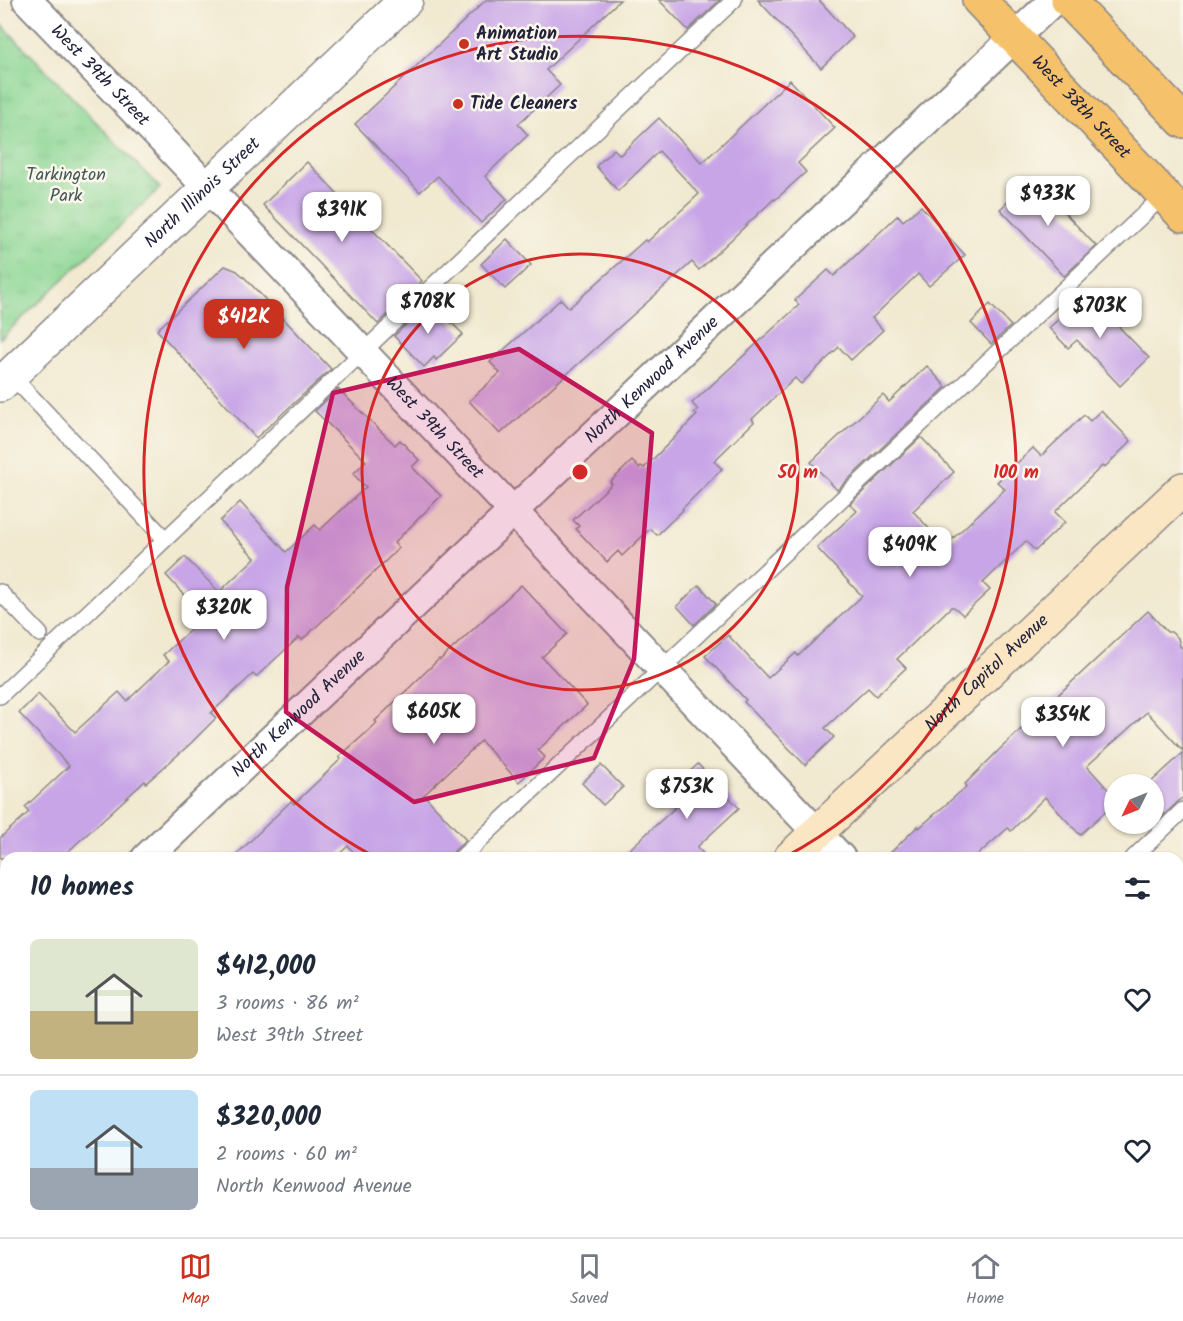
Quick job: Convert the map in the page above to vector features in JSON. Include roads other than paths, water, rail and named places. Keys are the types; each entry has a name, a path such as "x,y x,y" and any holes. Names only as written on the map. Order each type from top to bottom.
{"main road":[{"name":"West 38th Street","path":"979,0 1173,205"},
{"path":"1068,0 1183,121"},
{"name":"North Capitol Avenue","path":"796,852 1183,489"}],"street":[{"name":"West 39th Street","path":"27,0 168,146 207,190 835,852"},
{"name":"North Illinois Street","path":"5,380 406,0"},
{"name":"North Kenwood Avenue","path":"152,852 1054,0"}],"lane":[{"path":"0,696 734,0"},
{"path":"467,852 662,669 1173,205"},
{"path":"5,380 165,539"},
{"path":"0,592 40,634"},
{"path":"1139,852 1183,810"}],"place":[{"name":"Animation Art Studio","path":"464,44"},
{"name":"Tide Cleaners","path":"458,104"}],"park label":[{"name":"Tarkington Park","path":"66,186"}]}
